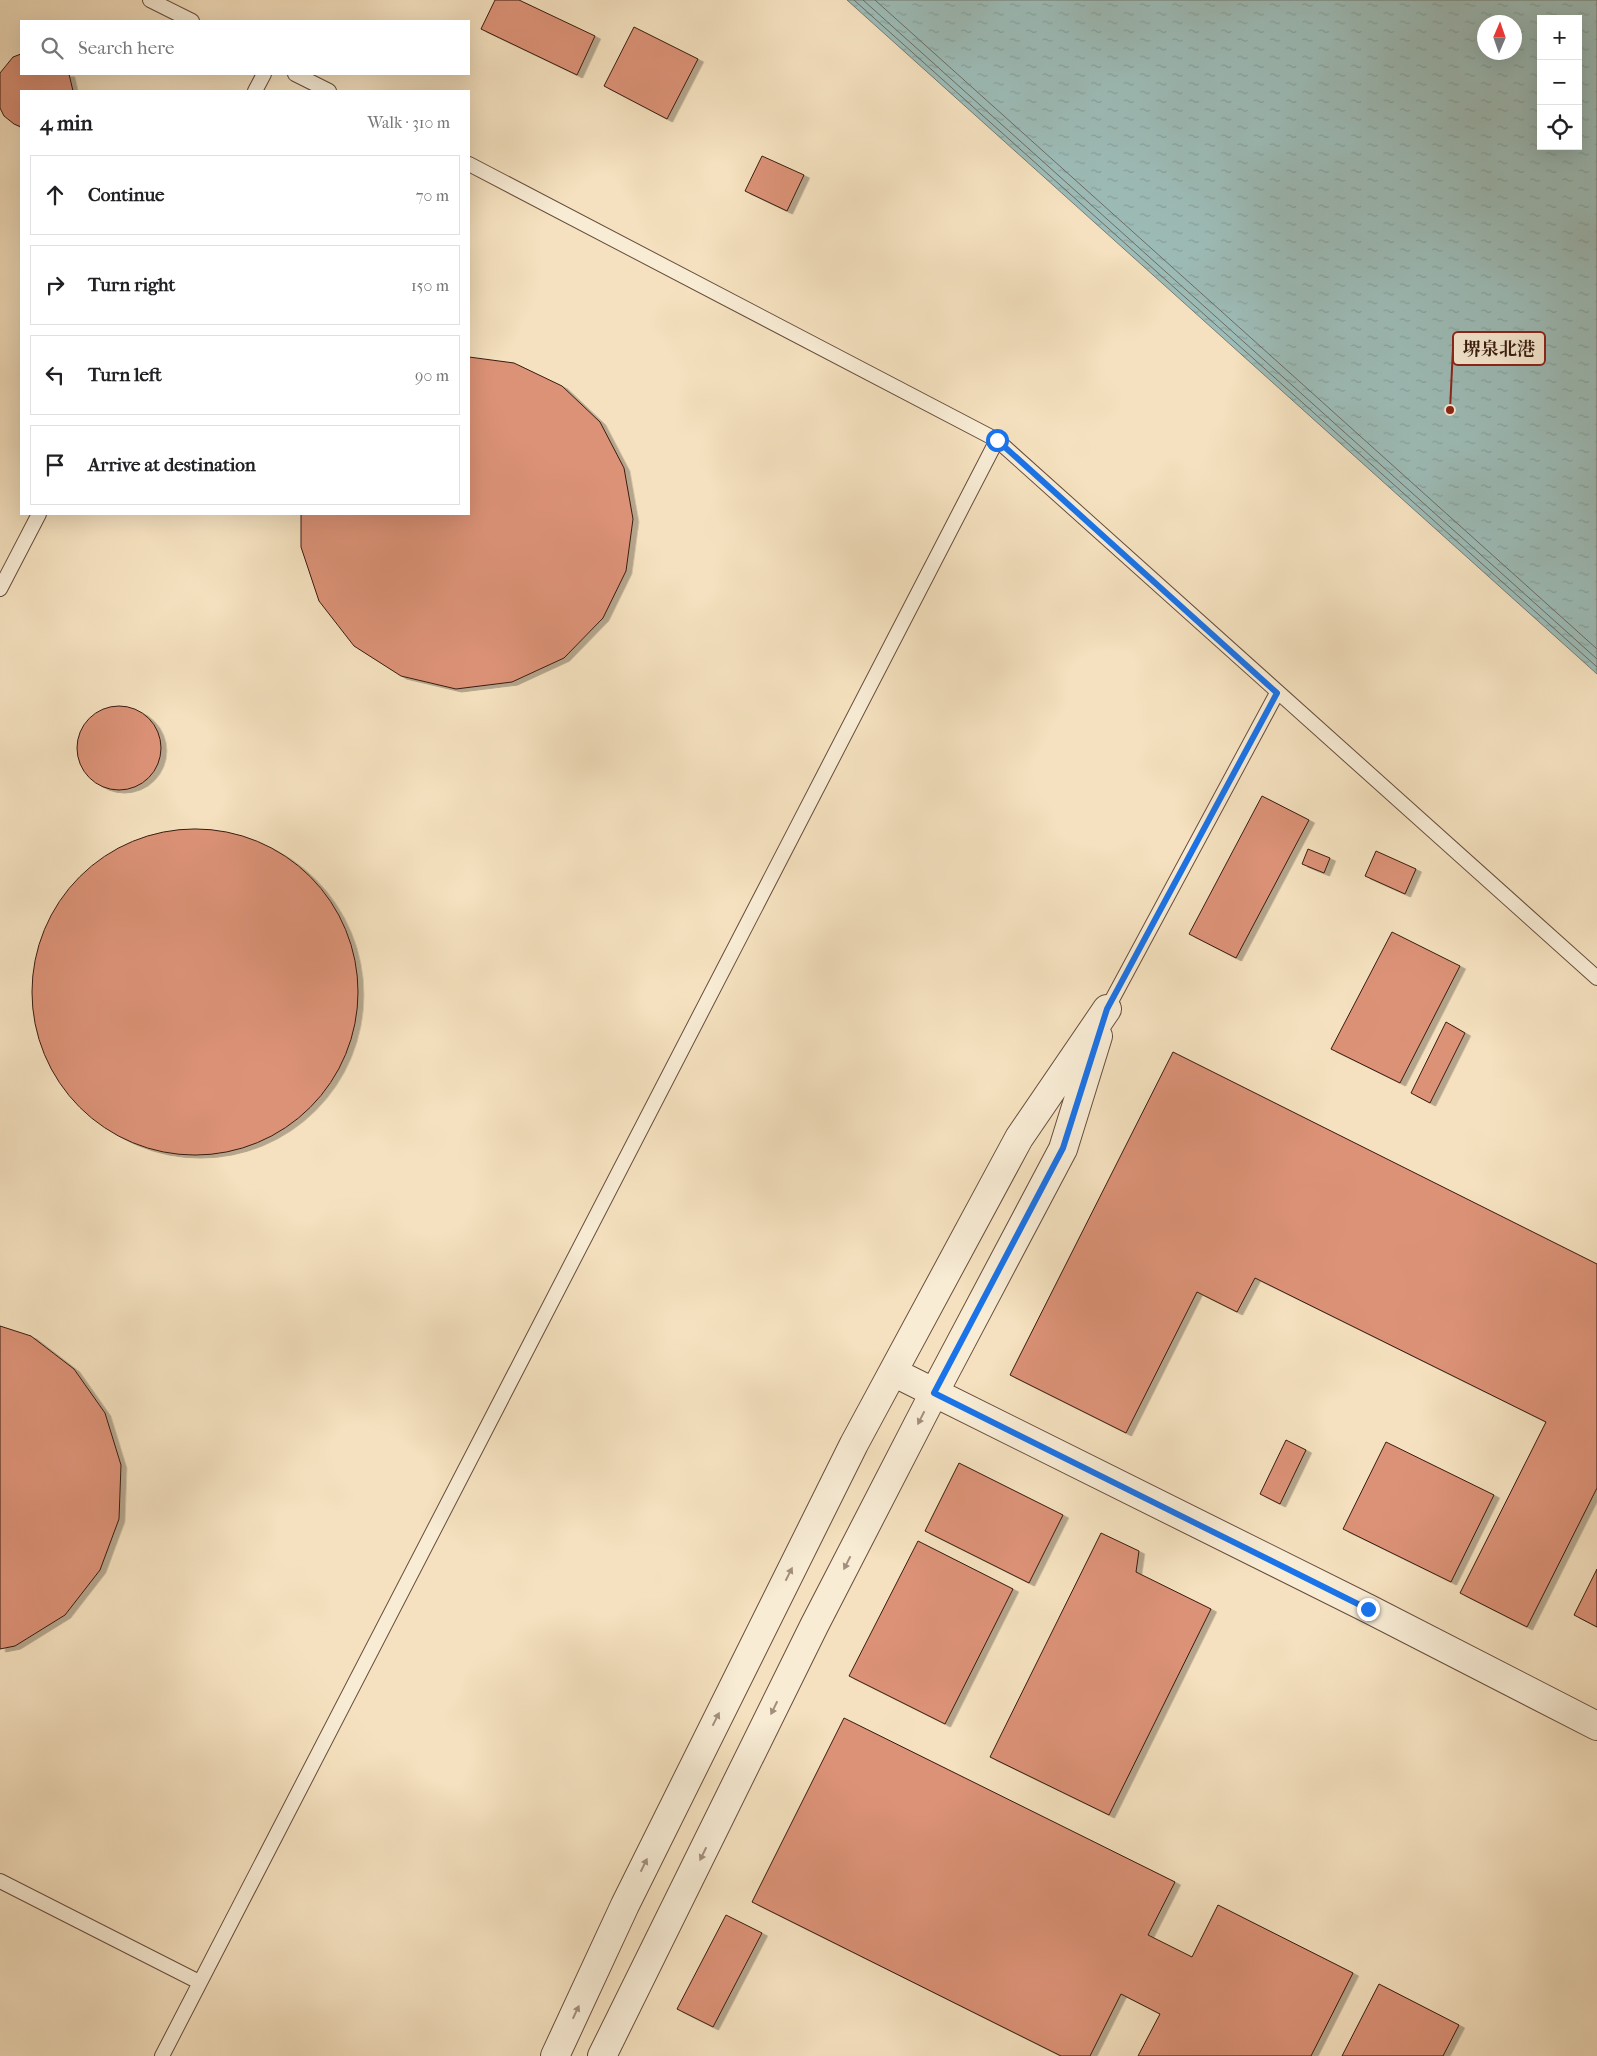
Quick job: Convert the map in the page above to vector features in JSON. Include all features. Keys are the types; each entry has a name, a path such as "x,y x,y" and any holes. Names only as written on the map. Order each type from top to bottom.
{"street":[{"path":"562,2054 625,1905 854,1444 1019,1138 1107,1009"},
{"path":"602,2056 814,1626 1063,1148 1107,1009"},
{"path":"893,1372 1360,1604 1597,1726"}],"lane":[{"path":"150,0 190,20"},
{"path":"256,90 264,75"},
{"path":"297,75 327,90"},
{"path":"470,165 997,440 1597,978"},
{"path":"162,2056 997,440"},
{"path":"0,590 38,515"},
{"path":"1107,1009 1277,693"},
{"path":"0,1881 199,1982"}],"water":[{"path":"847,0 1597,0 1597,674"}],"building":[{"path":"495,0 519,0 595,36 577,75 481,29"},
{"path":"634,27 698,59 667,119 604,86"},
{"path":"20,54 20,75 69,75 73,90 20,90 20,127 4,116 0,108 0,73 13,57"},
{"path":"762,156 804,175 787,211 745,191"},
{"path":"470,357 514,363 562,386 600,422 624,468 633,519 626,571 603,618 564,658 512,682 456,689 401,676 354,646 319,601 301,547 301,515 470,515"},
{"path":"119,706 142,713 154,725 161,748 154,771 142,783 119,790 96,783 84,771 77,748 84,725 96,713"},
{"path":"1262,796 1309,820 1236,958 1189,934"},
{"path":"179,829 211,829 242,836 272,848 299,866 321,888 331,901 346,930 355,960 358,992 355,1024 346,1054 339,1069 321,1096 299,1118 272,1136 242,1148 211,1155 179,1155 148,1148 118,1136 91,1118 69,1096 51,1069 39,1039 32,1008 32,976 39,945 51,915 69,888 91,866 118,848 148,836"},
{"path":"1308,849 1330,858 1324,873 1302,864"},
{"path":"1376,851 1416,869 1405,894 1365,876"},
{"path":"1392,932 1460,966 1400,1083 1331,1049"},
{"path":"1446,1022 1465,1033 1430,1103 1411,1093"},
{"path":"1173,1052 1597,1264 1597,1488 1527,1627 1460,1593 1546,1422 1255,1278 1237,1312 1197,1292 1126,1433 1010,1375"},
{"path":"0,1326 31,1336 74,1369 105,1413 121,1465 119,1519 100,1570 65,1615 15,1646 0,1649"},
{"path":"1286,1440 1306,1450 1280,1504 1260,1494"},
{"path":"1386,1442 1494,1495 1451,1582 1343,1529"},
{"path":"959,1463 1063,1515 1029,1583 925,1531"},
{"path":"1101,1533 1139,1551 1136,1572 1211,1609 1109,1815 990,1757"},
{"path":"918,1541 1013,1589 945,1724 849,1676"},
{"path":"1597,1569 1597,1627 1574,1615"},
{"path":"844,1718 1175,1882 1148,1935 1192,1957 1218,1905 1353,1973 1311,2056 1138,2056 1160,2014 1121,1994 1090,2056 1061,2056 752,1902"},
{"path":"726,1915 762,1933 713,2027 677,2009"},
{"path":"1379,1984 1459,2025 1443,2056 1342,2056"}],"place":[{"name":"堺泉北港","path":"1450,410"}],"route":[{"path":"997,440 1277,693 1107,1009 1063,1148 934,1393 1368,1609"}]}
